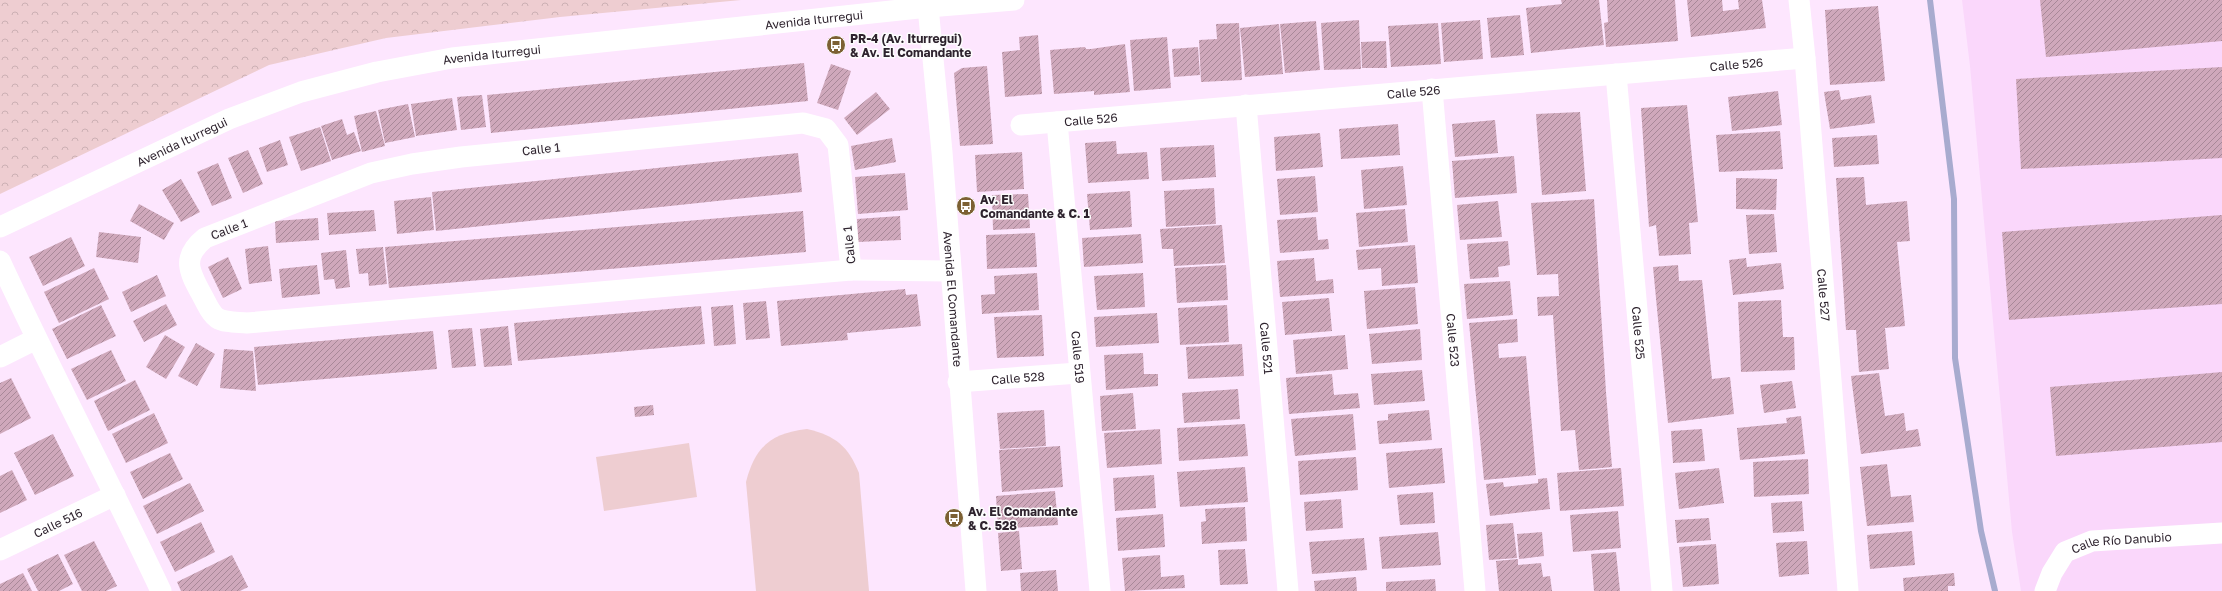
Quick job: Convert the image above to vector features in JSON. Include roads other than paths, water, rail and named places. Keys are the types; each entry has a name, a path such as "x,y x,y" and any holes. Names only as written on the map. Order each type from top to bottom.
{"street":[{"name":"Avenida Iturregui","path":"0,227 229,119 301,92 377,72 452,58 928,7 1014,0"},
{"name":"Calle 527","path":"1799,0 1806,58 1848,591"},
{"name":"Avenida El Comandante","path":"928,7 942,152 958,382 976,591"},
{"name":"Calle 526","path":"1021,124 1806,58"},
{"name":"Calle 525","path":"1616,74 1662,591"},
{"name":"Calle 523","path":"1432,89 1475,591"},
{"name":"Calle 521","path":"1246,105 1288,591"},
{"name":"Calle 519","path":"1056,122 1078,373 1100,591"},
{"name":"Calle 1","path":"852,270 838,145 826,129 803,123 468,156 371,173 206,238 194,247 189,261 190,273 211,313 228,322 247,323 852,270 950,271"},
{"path":"0,261 36,339 115,495 161,591"},
{"path":"0,357 36,339"},
{"name":"Calle 528","path":"958,382 1078,373"},
{"name":"Calle 516","path":"0,550 115,495"},
{"name":"Calle Río Danubio","path":"2045,591 2052,573 2065,552 2092,541 2222,533"}],"waterway":[{"path":"1930,0 1954,199 1955,358 1981,531 1995,591"}],"place":[{"name":"PR-4 (Av. Iturregui) & Av. El Comandante","path":"836,45"},
{"name":"Av. El Comandante & C. 1","path":"966,206"},
{"name":"Av. El Comandante & C. 528","path":"954,518"}]}
